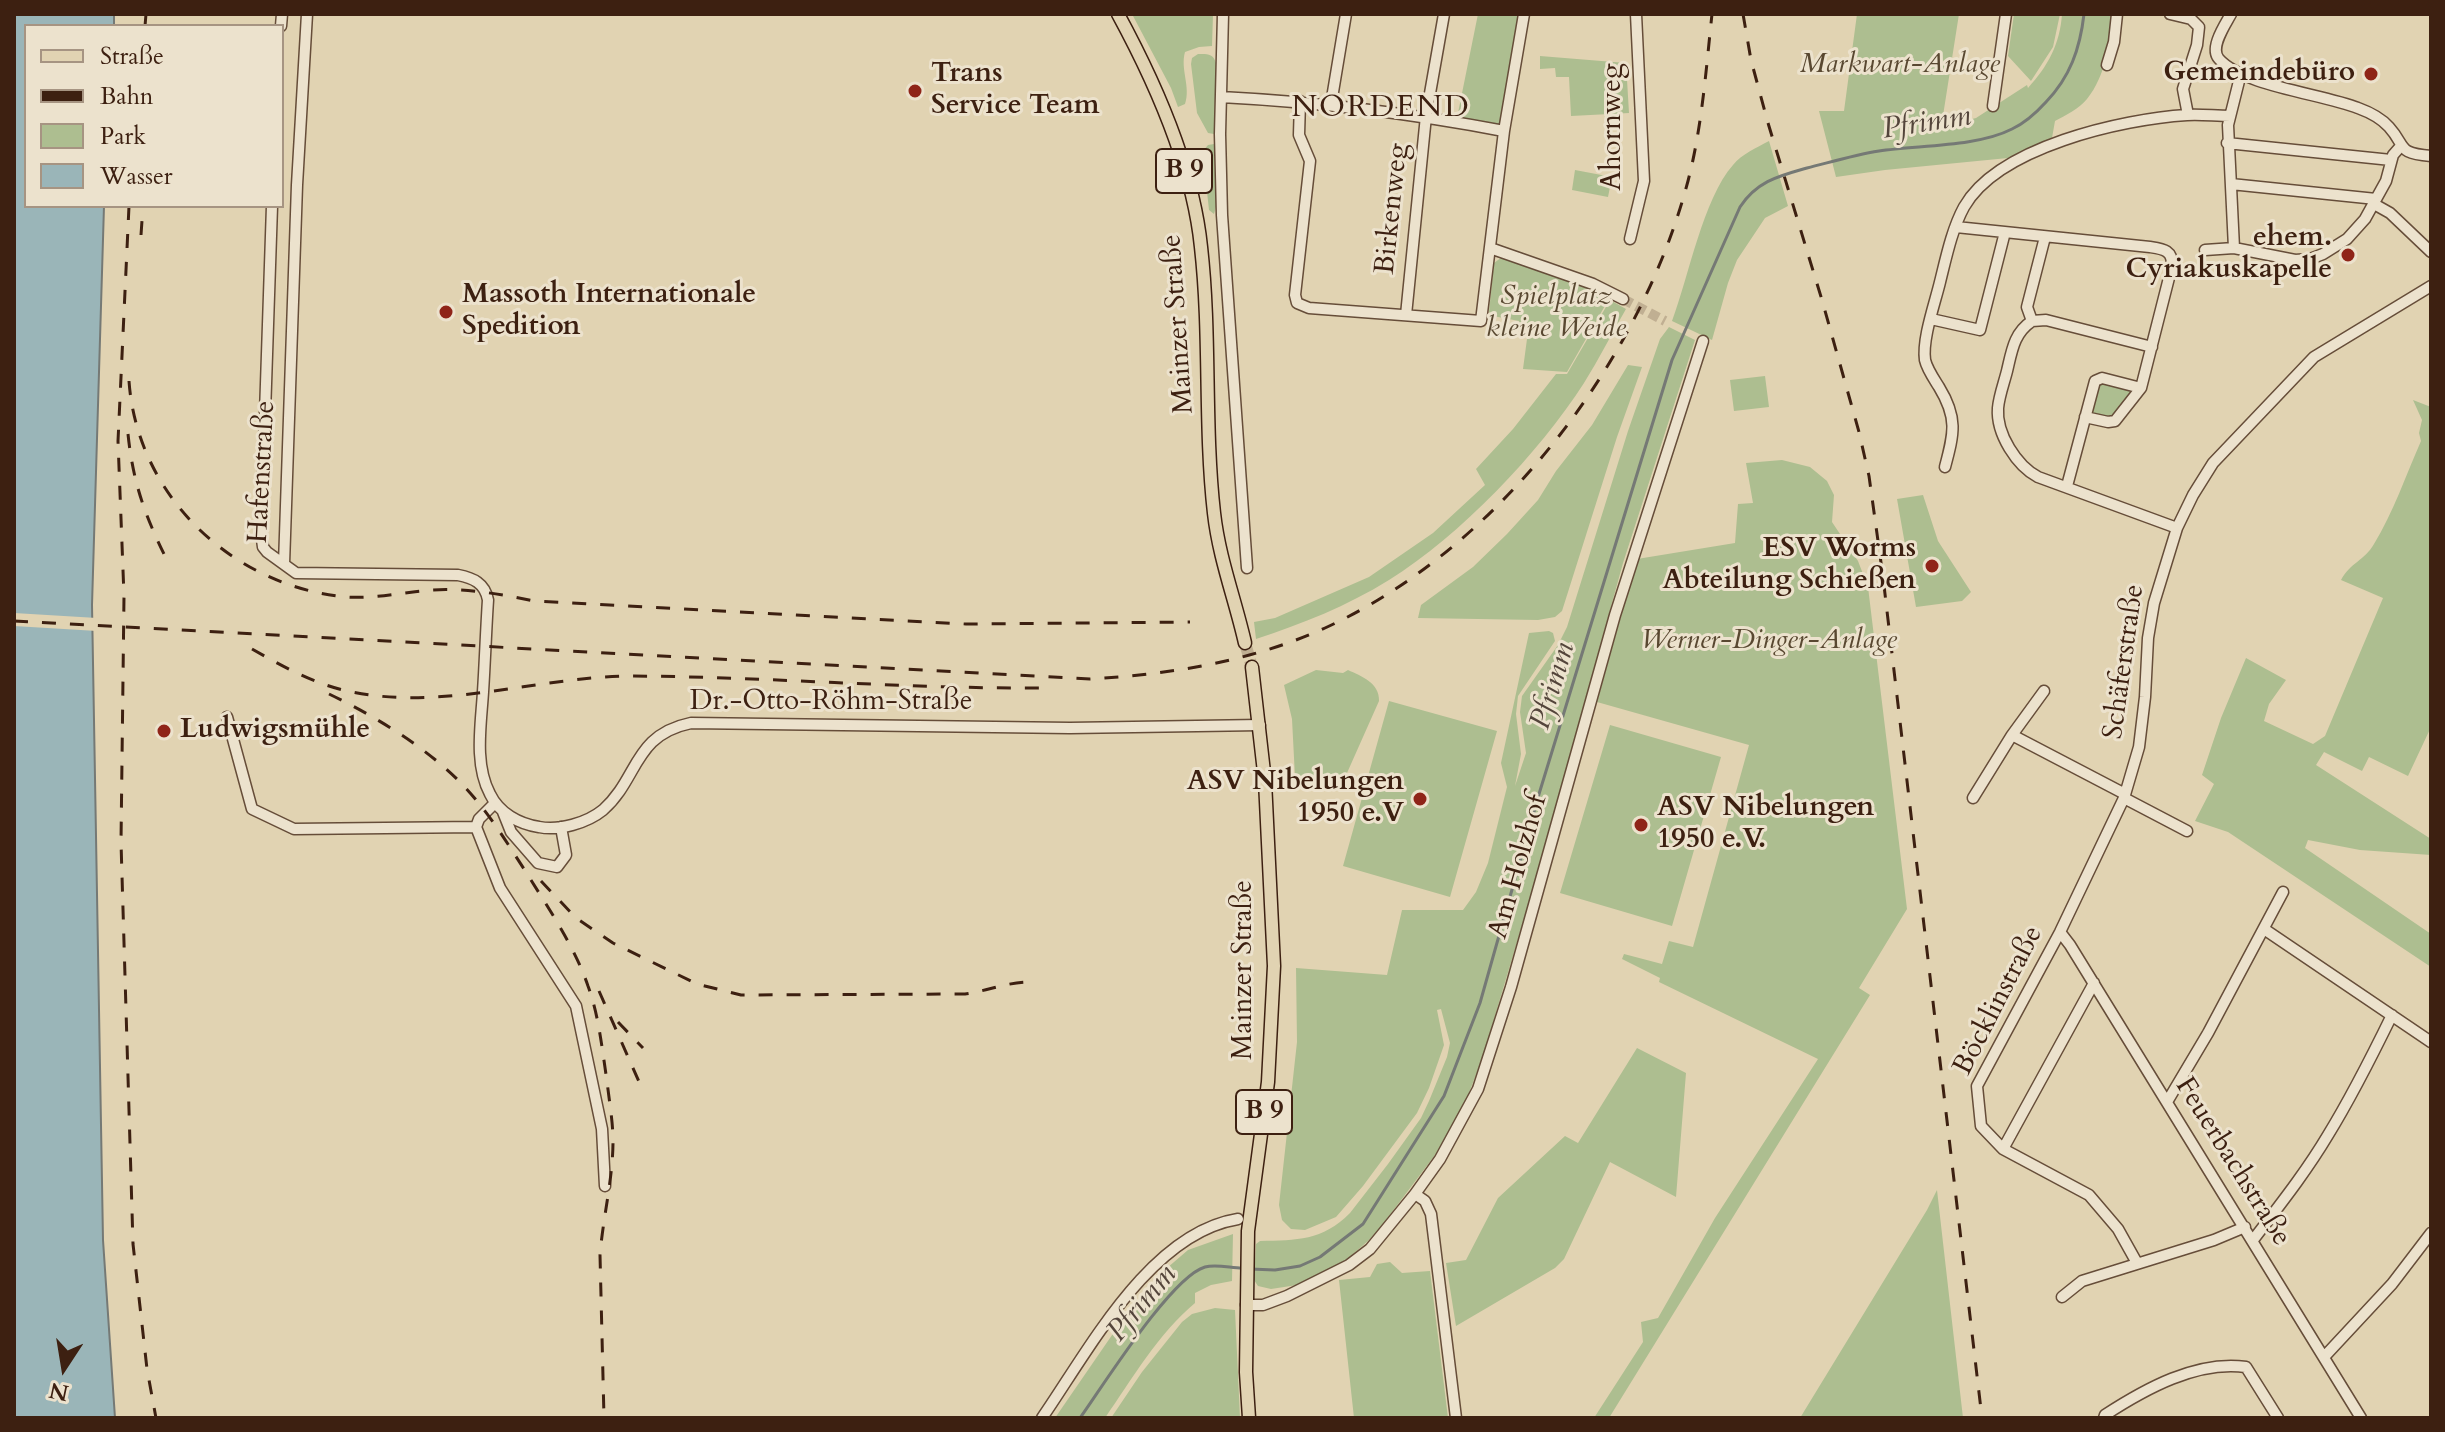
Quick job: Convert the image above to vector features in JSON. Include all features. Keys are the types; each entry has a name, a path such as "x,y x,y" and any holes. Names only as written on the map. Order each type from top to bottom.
{"main road":[{"name":"Mainzer Straße","path":"1118,14 1163,108 1193,203 1205,290 1214,512 1224,568 1245,643"},
{"name":"Mainzer Straße","path":"1249,1418 1244,1219 1268,1082 1274,966 1260,725 1252,667"}],"street":[{"name":"Hafenstraße","path":"284,564 297,185 307,14"},
{"name":"Mainzer Straße","path":"1223,14 1222,215 1247,568"},
{"path":"1331,104 1346,14"},
{"name":"Birkenweg","path":"1406,315 1426,116 1444,14"},
{"path":"1300,101 1299,135 1310,161 1295,295 1297,303 1309,308 1481,321 1504,131 1524,14"},
{"name":"Ahornweg","path":"1630,239 1644,181 1636,14"},
{"path":"1993,106 2006,14"},
{"path":"2107,65 2114,42 2117,14"},
{"path":"2170,14 2195,21 2200,30 2183,89 2188,115"},
{"path":"2231,14 2216,54 2227,66 2296,92 2367,111 2387,124 2400,147 2431,156"},
{"path":"2234,248 2227,143 2241,73"},
{"path":"1221,97 1331,104 1426,116 1504,131"},
{"path":"1945,467 1954,422 1951,407 1925,360 1931,319 1965,205 1991,176 2065,138 2156,119 2188,115 2230,116"},
{"path":"2227,143 2391,160"},
{"path":"2205,250 2234,248 2295,260 2317,257 2329,251 2355,232 2386,181 2391,160 2400,147"},
{"path":"2231,184 2369,197 2431,252"},
{"name":"Hafenstraße","path":"272,208 261,532 263,547 284,564"},
{"path":"1956,227 2166,250 2172,259 2172,266 2141,388 2115,421 2085,417"},
{"path":"1931,319 1980,330 2005,232"},
{"path":"2032,321 2027,307 2045,237"},
{"path":"1490,248 1593,284 1623,299"},
{"name":"Schäferstraße","path":"2125,796 2139,747 2154,603 2177,528 2193,495 2213,463 2314,357 2431,286"},
{"path":"2152,347 2046,320 2032,321 2014,341 1998,406 1999,420 2008,443 2023,467 2038,477 2177,528"},
{"name":"Am Holzhof","path":"1246,1305 1263,1305 1287,1296 1349,1265 1370,1249 1440,1159 1470,1105 1488,1061 1615,615 1703,341"},
{"path":"2067,486 2094,384 2102,378 2141,388"},
{"path":"284,564 290,571 301,574 458,575 473,579 482,586 488,600 481,753 486,785 511,832 538,863 557,867 566,855 561,827"},
{"path":"1973,798 2044,691"},
{"path":"227,717 252,809 294,829 476,827"},
{"name":"Dr.-Otto-Röhm-Straße","path":"498,806 511,817 544,828 580,822 602,811 655,738 691,723 1070,728 1260,725"},
{"name":"Schäferstraße","path":"2012,735 2187,831"},
{"name":"Böcklinstraße","path":"2125,796 2060,932 1977,1086 1981,1126 2003,1149 2089,1195 2118,1229 2137,1263"},
{"path":"498,806 479,819 476,827 500,888 576,1006 602,1129 605,1186"},
{"path":"2167,1102 2208,1033 2283,892"},
{"path":"2264,929 2431,1042"},
{"name":"Feuerbachstraße","path":"2060,932 2361,1418"},
{"path":"2003,1149 2094,983"},
{"path":"2253,1240 2328,1136 2392,1015"},
{"path":"1415,1194 1425,1201 1431,1214 1456,1418"},
{"path":"1042,1418 1113,1314 1153,1265 1183,1240 1213,1225 1244,1219"},
{"path":"2062,1297 2082,1281 2214,1240 2245,1227"},
{"path":"2324,1357 2392,1284 2431,1233"},
{"path":"2104,1418 2129,1399 2166,1382 2220,1366 2236,1365 2246,1367 2278,1418"}],"green space":[{"path":"1132,14 1213,14 1212,46 1185,52 1185,104 1178,107"},
{"path":"1478,14 1523,14 1502,128 1457,118"},
{"name":"Markwart-Anlage","path":"1857,14 1959,14 1942,122 1944,126 1976,118 2027,85 2028,88 2052,54 2062,14 2115,14 2099,80 2084,103 2055,121 2052,138 2008,158 1836,177 1819,111 1844,111"},
{"path":"2014,14 2060,14 2053,47 2031,81 2008,56"},
{"path":"1198,54 1211,56 1216,63 1214,134 1208,133 1197,113 1191,64 1192,58"},
{"path":"1540,56 1626,63 1629,113 1571,116 1569,77 1556,77 1555,68 1540,69"},
{"path":"1769,141 1788,206 1765,218 1737,260 1712,340 1672,321 1705,217 1722,180 1741,158"},
{"path":"1214,144 1214,214 1209,210 1205,173 1199,156 1208,145"},
{"path":"1575,170 1612,177 1608,197 1572,190"},
{"name":"Spielplatz kleine Weide","path":"1502,257 1595,288 1610,297 1567,372 1523,369 1527,339 1518,331 1519,321 1493,316 1489,312 1494,263"},
{"path":"1610,300 1626,309 1584,383 1521,465 1470,517 1389,580 1324,614 1256,639 1254,622 1275,618 1369,577 1433,533 1485,485 1476,469 1513,429 1556,374 1567,374"},
{"path":"1669,327 1695,340 1623,563 1537,875 1483,1056 1466,1101 1435,1155 1368,1241 1346,1260 1297,1285 1271,1289 1258,1286 1254,1280 1256,1244 1319,1234 1350,1213 1421,1118 1450,1043 1441,1009 1437,1010 1444,1045 1417,1113 1336,1217 1305,1230 1291,1229 1282,1220 1279,1205 1297,1042 1296,968 1387,975 1402,910 1463,910 1476,892 1488,863 1507,787 1501,763 1529,633 1549,631 1553,633 1555,641 1518,696 1516,714 1521,754 1515,786 1526,753 1520,712 1522,696 1567,627 1628,431 1660,339"},
{"path":"1628,365 1642,367 1562,611 1555,617 1538,620 1418,618 1421,605 1473,567 1538,500 1592,425"},
{"path":"1765,376 1769,407 1734,411 1730,380"},
{"path":"2100,383 2132,391 2111,419 2091,412"},
{"path":"2413,400 2431,407 2431,727 2408,776 2369,757 2362,771 2324,752 2316,765 2431,839 2431,855 2360,850 2308,840 2305,848 2431,934 2431,967 2228,832 2195,821 2214,784 2202,775 2246,658 2286,680 2269,704 2264,721 2313,744 2325,736 2383,598 2341,580 2366,554 2381,532 2421,441 2422,420"},
{"name":"Werner-Dinger-Anlage","path":"1782,460 1810,467 1827,481 1834,495 1832,522 1858,561 1868,587 1907,909 1859,988 1870,995 1609,1418 1594,1418 1643,1342 1641,1322 1658,1318 1715,1218 1818,1059 1659,982 1660,978 1622,959 1624,954 1662,964 1669,941 1693,947 1749,745 1597,702 1637,559 1735,543 1738,504 1753,503 1746,463"},
{"name":"ESV Worms Abteilung Schießen","path":"1923,495 1938,541 1971,592 1962,601 1916,607 1897,499"},
{"path":"1316,670 1343,673 1348,670 1369,681 1378,695 1379,701 1339,791 1295,777 1292,719 1284,685"},
{"name":"ASV Nibelungen 1950 e.V","path":"1389,701 1497,731 1450,897 1343,866"},
{"name":"ASV Nibelungen 1950 e.V.","path":"1610,725 1721,757 1672,926 1560,893"},
{"path":"1637,1048 1686,1073 1676,1197 1610,1162 1564,1259 1555,1268 1456,1326 1446,1263 1466,1260 1498,1198 1565,1136 1578,1143"},
{"path":"1937,1190 1963,1418 1800,1418 1927,1210"},
{"path":"1233,1234 1232,1281 1211,1285 1195,1293 1195,1303 1157,1343 1105,1418 1055,1418 1121,1322 1160,1274 1188,1250"},
{"path":"1390,1262 1402,1273 1430,1271 1448,1418 1354,1418 1339,1280 1370,1277 1377,1264"},
{"path":"1215,1308 1235,1310 1240,1418 1111,1418 1142,1372 1182,1322 1192,1314"}],"water":[{"path":"14,14 114,14 114,24 24,24 24,208 104,208 92,605 103,1240 115,1418 14,1418"}],"pier":[{"path":"14,613 97,618 97,631 14,626"}],"waterway":[{"name":"Pfrimm","path":"1250,1269 1275,1270 1300,1266 1320,1257 1363,1224 1444,1096 1480,1003 1539,794 1672,360 1740,207 1761,185 1797,171 1879,151 1982,139 2017,127 2038,110 2062,83 2077,51 2084,14"},
{"name":"Pfrimm","path":"1080,1418 1174,1290 1205,1267 1242,1268"}],"tunnel":[{"path":"1623,299 1665,321"},
{"path":"1245,643 1252,667"}],"railway":[{"path":"145,24 146,14"},
{"path":"14,621 1090,679 1180,670 1239,658 1297,640 1388,594 1448,550 1503,500 1553,443 1598,382 1635,317 1666,249 1688,181 1700,119 1712,14"},
{"path":"1743,14 1751,60 1768,123 1822,300 1869,476 1982,1418"},
{"path":"129,208 118,441 124,596 121,842 133,1244 147,1369 156,1418"},
{"path":"141,235 143,208"},
{"path":"129,381 136,423 150,462 171,497 198,528 230,555 266,575 305,590 347,597 458,590 534,601 966,624 1190,622"},
{"path":"128,434 141,499 167,560"},
{"path":"252,649 326,685 387,697 458,695 599,677 634,676 1045,688"},
{"path":"329,694 414,744 468,791 502,834 551,911 588,986 600,1033 613,1133 600,1255 604,1418"},
{"path":"541,881 576,918 613,943 697,984 741,995 965,994 1030,982"},
{"path":"599,991 640,1084"},
{"path":"618,1022 643,1048"}],"place":[{"name":"Gemeindebüro","path":"2371,74"},
{"name":"Trans Service Team","path":"915,91"},
{"name":"ehem. Cyriakuskapelle","path":"2348,255"},
{"name":"Massoth Internationale Spedition","path":"446,312"},
{"name":"ESV Worms Abteilung Schießen","path":"1932,566"},
{"name":"Ludwigsmühle","path":"164,731"},
{"name":"ASV Nibelungen 1950 e.V","path":"1420,799"},
{"name":"ASV Nibelungen 1950 e.V.","path":"1641,825"}],"district":[{"name":"NORDEND","path":"1381,109"}]}
